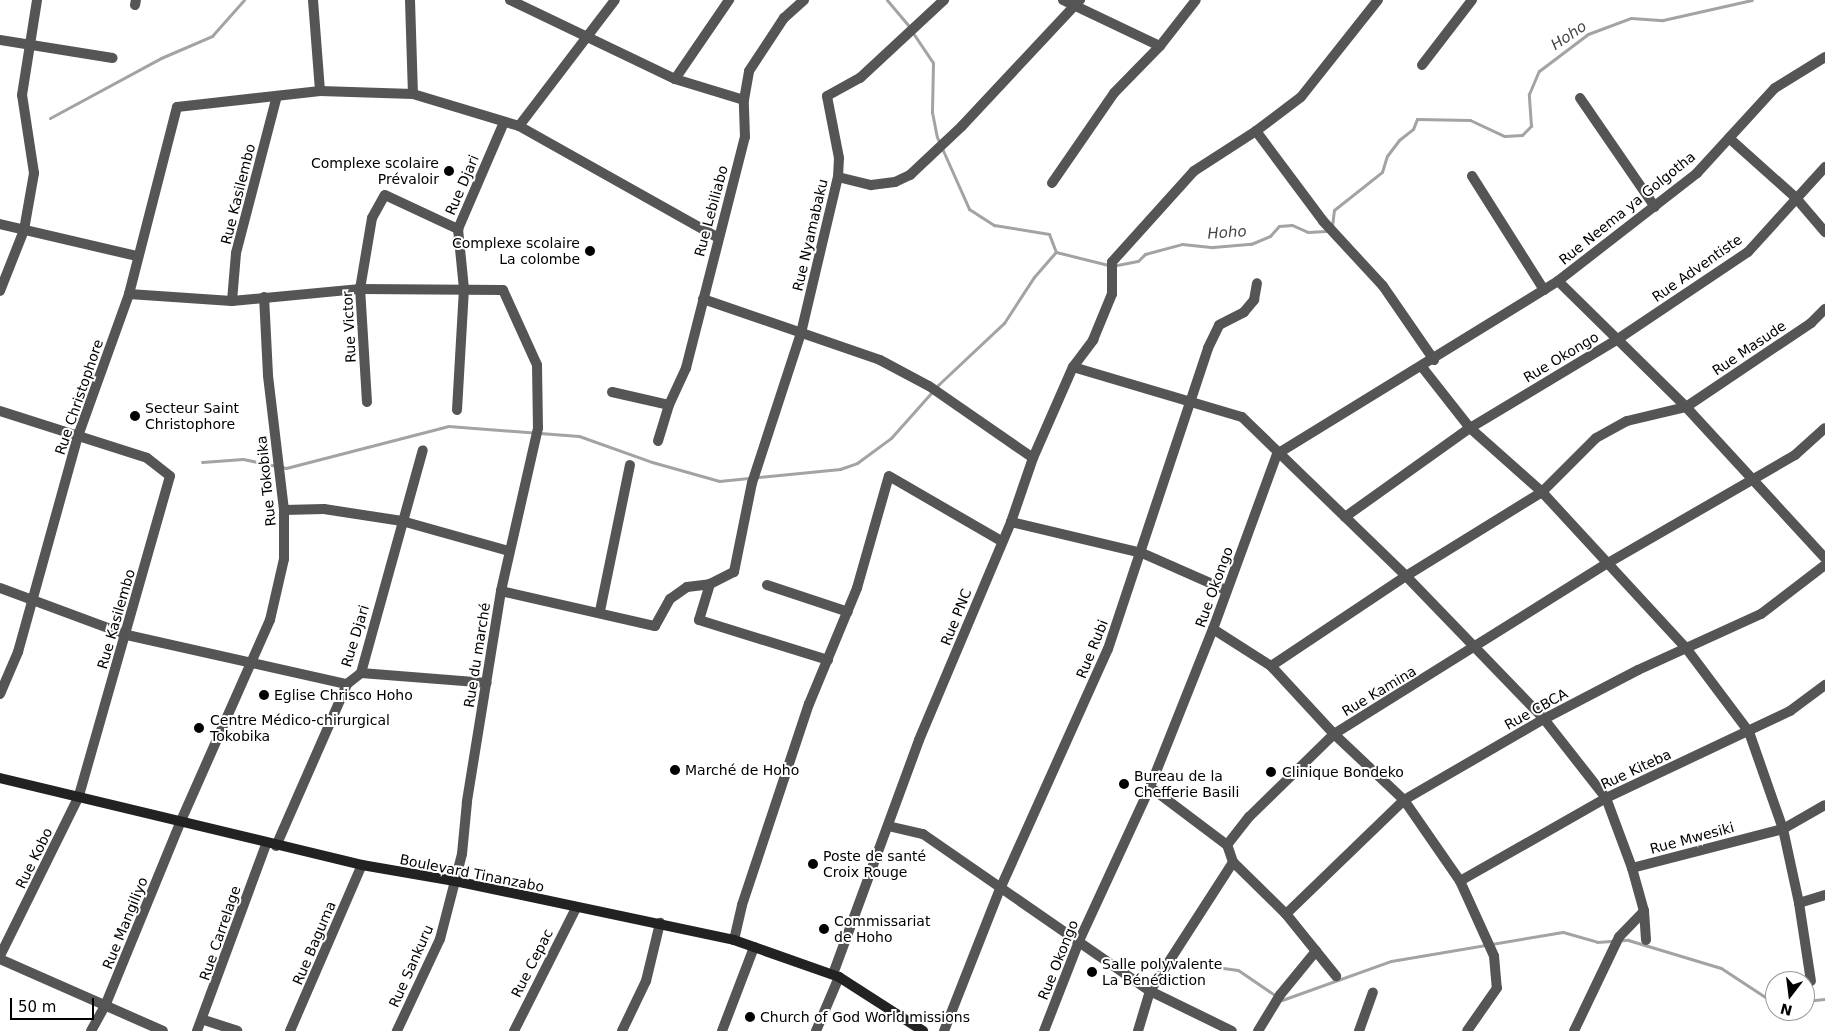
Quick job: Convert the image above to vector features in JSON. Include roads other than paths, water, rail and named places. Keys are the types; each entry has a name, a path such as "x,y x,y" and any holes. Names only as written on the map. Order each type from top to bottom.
{"street":[{"path":"0,291 24,230 34,173 22,95 28,43 37,0"},
{"path":"313,0 320,91"},
{"path":"410,0 413,94"},
{"path":"510,0 588,35 674,79 744,100"},
{"path":"519,126 615,0"},
{"path":"674,79 729,0"},
{"name":"Rue Lebiliabo","path":"658,442 669,405 686,368 717,237 745,137 744,100 749,71 784,18 804,0"},
{"name":"Rue Nyamabaku","path":"710,584 734,572 753,479 801,333 838,177 839,158 827,96 860,78 911,34 944,0"},
{"path":"1063,0 1078,3 1160,46"},
{"path":"1052,182 1114,93 1160,46 1196,0"},
{"path":"1378,0 1301,97 1256,131 1323,221 1383,286 1434,360"},
{"path":"1422,65 1472,0"},
{"path":"838,177 871,185 895,182 910,175 941,146 1078,3"},
{"path":"0,40 113,58"},
{"name":"Rue Neema ya Golgotha","path":"1558,281 1697,173 1775,88 1825,57"},
{"path":"277,96 320,91 413,94 519,126 717,237"},
{"name":"Rue Christophore","path":"0,694 18,652 31,598 78,436 129,294 136,256 177,107 277,96"},
{"name":"Rue Kasilembo","path":"232,301 236,253 277,96"},
{"path":"1580,98 1655,206"},
{"name":"Rue Djari","path":"457,410 464,289 458,230 504,122"},
{"name":"Rue PNC","path":"816,1031 919,740 1001,541 1011,522 1033,458 1073,367 1093,340 1112,294 1112,262 1194,170 1256,131"},
{"path":"1729,138 1796,198 1825,232"},
{"name":"Rue Adventiste","path":"1618,339 1748,252 1825,167"},
{"path":"1472,176 1544,290"},
{"name":"Rue Victor","path":"367,402 360,289 372,218 385,195 458,230"},
{"path":"0,224 136,256"},
{"path":"1277,454 1434,360 1558,281 1686,407 1825,558"},
{"name":"Rue Rubi","path":"944,1031 1000,890 1108,649 1142,553 1208,348 1219,325 1244,312 1254,300 1257,283"},
{"path":"129,294 232,301 360,289 464,289"},
{"name":"Rue du marché","path":"455,881 501,592 537,431 537,365 503,290 464,289"},
{"name":"Rue Tokobika","path":"180,823 270,620 282,568 284,510 268,375 264,297"},
{"path":"703,299 880,360 930,386 1033,458"},
{"name":"Rue Masude","path":"1686,407 1811,323 1825,309"},
{"name":"Rue Okongo","path":"1345,517 1470,428 1618,339"},
{"path":"1073,367 1242,417 1277,454 1406,576 1544,719 1606,798 1632,868 1644,911 1646,940"},
{"path":"1422,367 1470,428 1542,492 1686,648 1749,732 1783,829 1799,903 1809,971"},
{"path":"612,392 669,405"},
{"path":"1271,666 1406,576 1542,492 1596,438 1627,421 1686,407"},
{"path":"0,411 78,436"},
{"name":"Rue Kamina","path":"1227,846 1249,817 1334,734 1476,648 1608,563 1750,478 1794,455 1825,428"},
{"name":"Rue Kasilembo","path":"78,436 147,458 170,476 127,635 78,798"},
{"name":"Rue Djari","path":"271,845 347,684 360,673 402,521 424,450"},
{"name":"Rue Okongo","path":"1044,1031 1079,941 1150,787 1213,629 1277,454"},
{"path":"600,611 630,464"},
{"path":"734,940 742,905 809,704 848,612 889,476 1001,541"},
{"path":"284,510 324,509 402,521 509,551"},
{"path":"1011,522 1142,553 1226,590"},
{"name":"Rue CBCA","path":"1286,914 1404,800 1544,719 1686,648 1761,614 1825,565"},
{"path":"501,592 600,611 655,626 670,599 687,587 710,584 699,620 828,660"},
{"path":"768,585 848,612"},
{"path":"0,588 127,635 347,684"},
{"path":"1213,629 1271,666 1334,734 1404,800 1460,881 1494,956 1496,988 1467,1031"},
{"path":"360,673 487,683"},
{"name":"Rue Kiteba","path":"1460,881 1606,798 1790,711 1825,685"},
{"name":"Boulevard Tinanzabo","path":"0,778 362,866 455,881 734,940 836,976 923,1031"},
{"path":"1150,787 1227,846 1234,862 1286,914 1336,976"},
{"name":"Rue Kobo","path":"0,958 78,798"},
{"name":"Rue Mwesiki","path":"1632,868 1783,829 1825,805"},
{"name":"Rue Mangiliyo","path":"91,1031 105,1006 180,823"},
{"path":"888,826 923,834 1000,890 1079,941 1150,991 1232,1031"},
{"name":"Rue Carrelage","path":"197,1031 204,1020 271,845"},
{"path":"1138,1031 1150,991 1234,862"},
{"name":"Rue Baguma","path":"290,1031 362,866"},
{"name":"Rue Sankuru","path":"397,1031 440,939 455,881"},
{"path":"1799,903 1825,895"},
{"name":"Rue Cepac","path":"514,1031 576,908"},
{"path":"1574,1031 1619,937 1644,911"},
{"path":"622,1031 646,981 660,924"},
{"path":"722,1031 754,948"},
{"path":"1258,1031 1280,995 1316,951"},
{"path":"0,958 163,1031"},
{"path":"1359,1031 1374,992"},
{"path":"204,1020 237,1031"}],"waterway":[{"path":"50,118 161,58 212,36 244,0"},
{"name":"Hoho","path":"887,0 910,27"},
{"name":"Hoho","path":"1332,226 1334,210 1382,172 1387,156 1399,140 1413,129 1417,119 1470,120 1505,136 1522,135 1531,126 1529,94 1539,71 1588,34 1631,18 1663,20 1752,0"},
{"name":"Hoho","path":"913,33 933,63 932,112 937,137 969,209 994,225 1049,234 1056,252"},
{"name":"Hoho","path":"1056,252 1112,266 1138,261 1145,254 1182,244 1213,247 1251,244 1270,236 1279,226 1292,225 1308,232 1330,231"},
{"path":"202,462 243,459 286,468 448,426 579,436 652,462 719,481 840,469 857,463 891,438 938,385 1004,323 1034,277 1056,252"},
{"path":"1223,968 1238,970 1282,1000 1391,961 1563,932 1597,942 1628,940 1721,968 1765,997"},
{"path":"1815,1000 1825,999"}],"place":[{"name":"Complexe scolaire Prévaloir","path":"449,171"},
{"name":"Complexe scolaire La colombe","path":"590,251"},
{"name":"Secteur Saint Christophore","path":"135,416"},
{"name":"Eglise Chrisco Hoho","path":"264,695"},
{"name":"Centre Médico-chirurgical Tokobika","path":"199,728"},
{"name":"Marché de Hoho","path":"675,770"},
{"name":"Clinique Bondeko","path":"1271,772"},
{"name":"Bureau de la Chefferie Basili","path":"1124,784"},
{"name":"Poste de santé Croix Rouge","path":"813,864"},
{"name":"Commissariat de Hoho","path":"824,929"},
{"name":"Salle polyvalente La Bénédiction","path":"1092,972"},
{"name":"Church of God World missions","path":"750,1017"}]}
